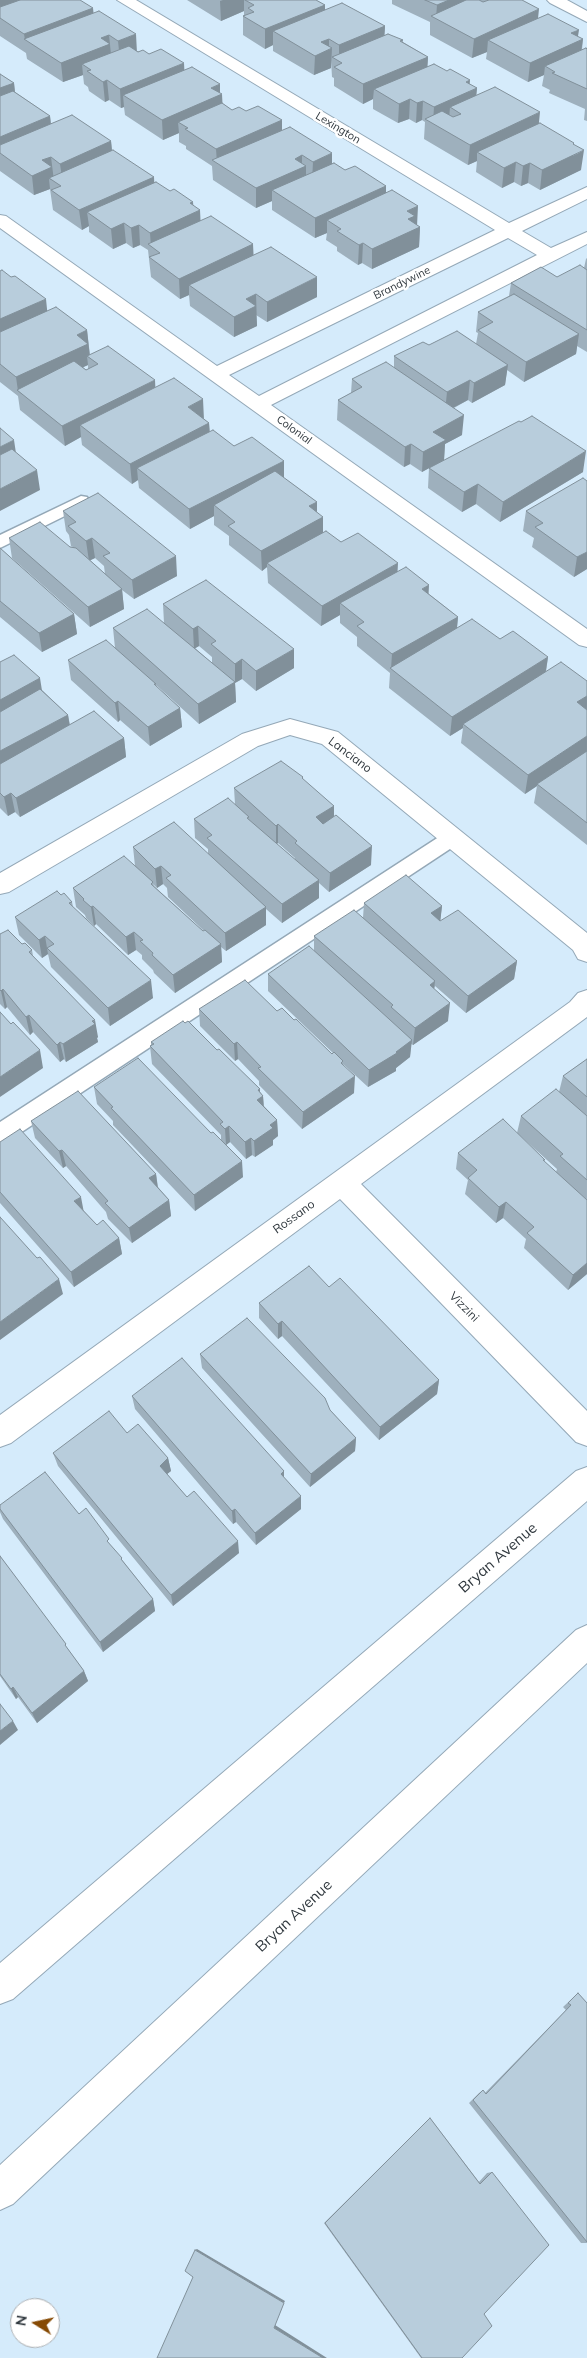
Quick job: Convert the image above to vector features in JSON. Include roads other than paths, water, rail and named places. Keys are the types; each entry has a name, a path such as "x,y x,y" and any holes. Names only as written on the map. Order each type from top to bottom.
{"street":[{"name":"Lexington","path":"125,0 551,256"},
{"path":"555,0 587,17"},
{"name":"Brandywine","path":"216,374 587,192"},
{"name":"Colonial","path":"0,220 587,640"},
{"path":"258,404 587,237"},
{"name":"Lanciano","path":"0,885 250,740 290,727 330,738 582,943 587,952"},
{"name":"Rossano","path":"0,1433 571,1015 587,1000"},
{"name":"Vizzini","path":"342,1183 587,1432"},
{"name":"Bryan Avenue","path":"0,1986 587,1481"},
{"name":"Bryan Avenue","path":"0,2190 587,1641"}],"lane":[{"path":"0,542 80,501"},
{"path":"0,1134 452,838"}]}
